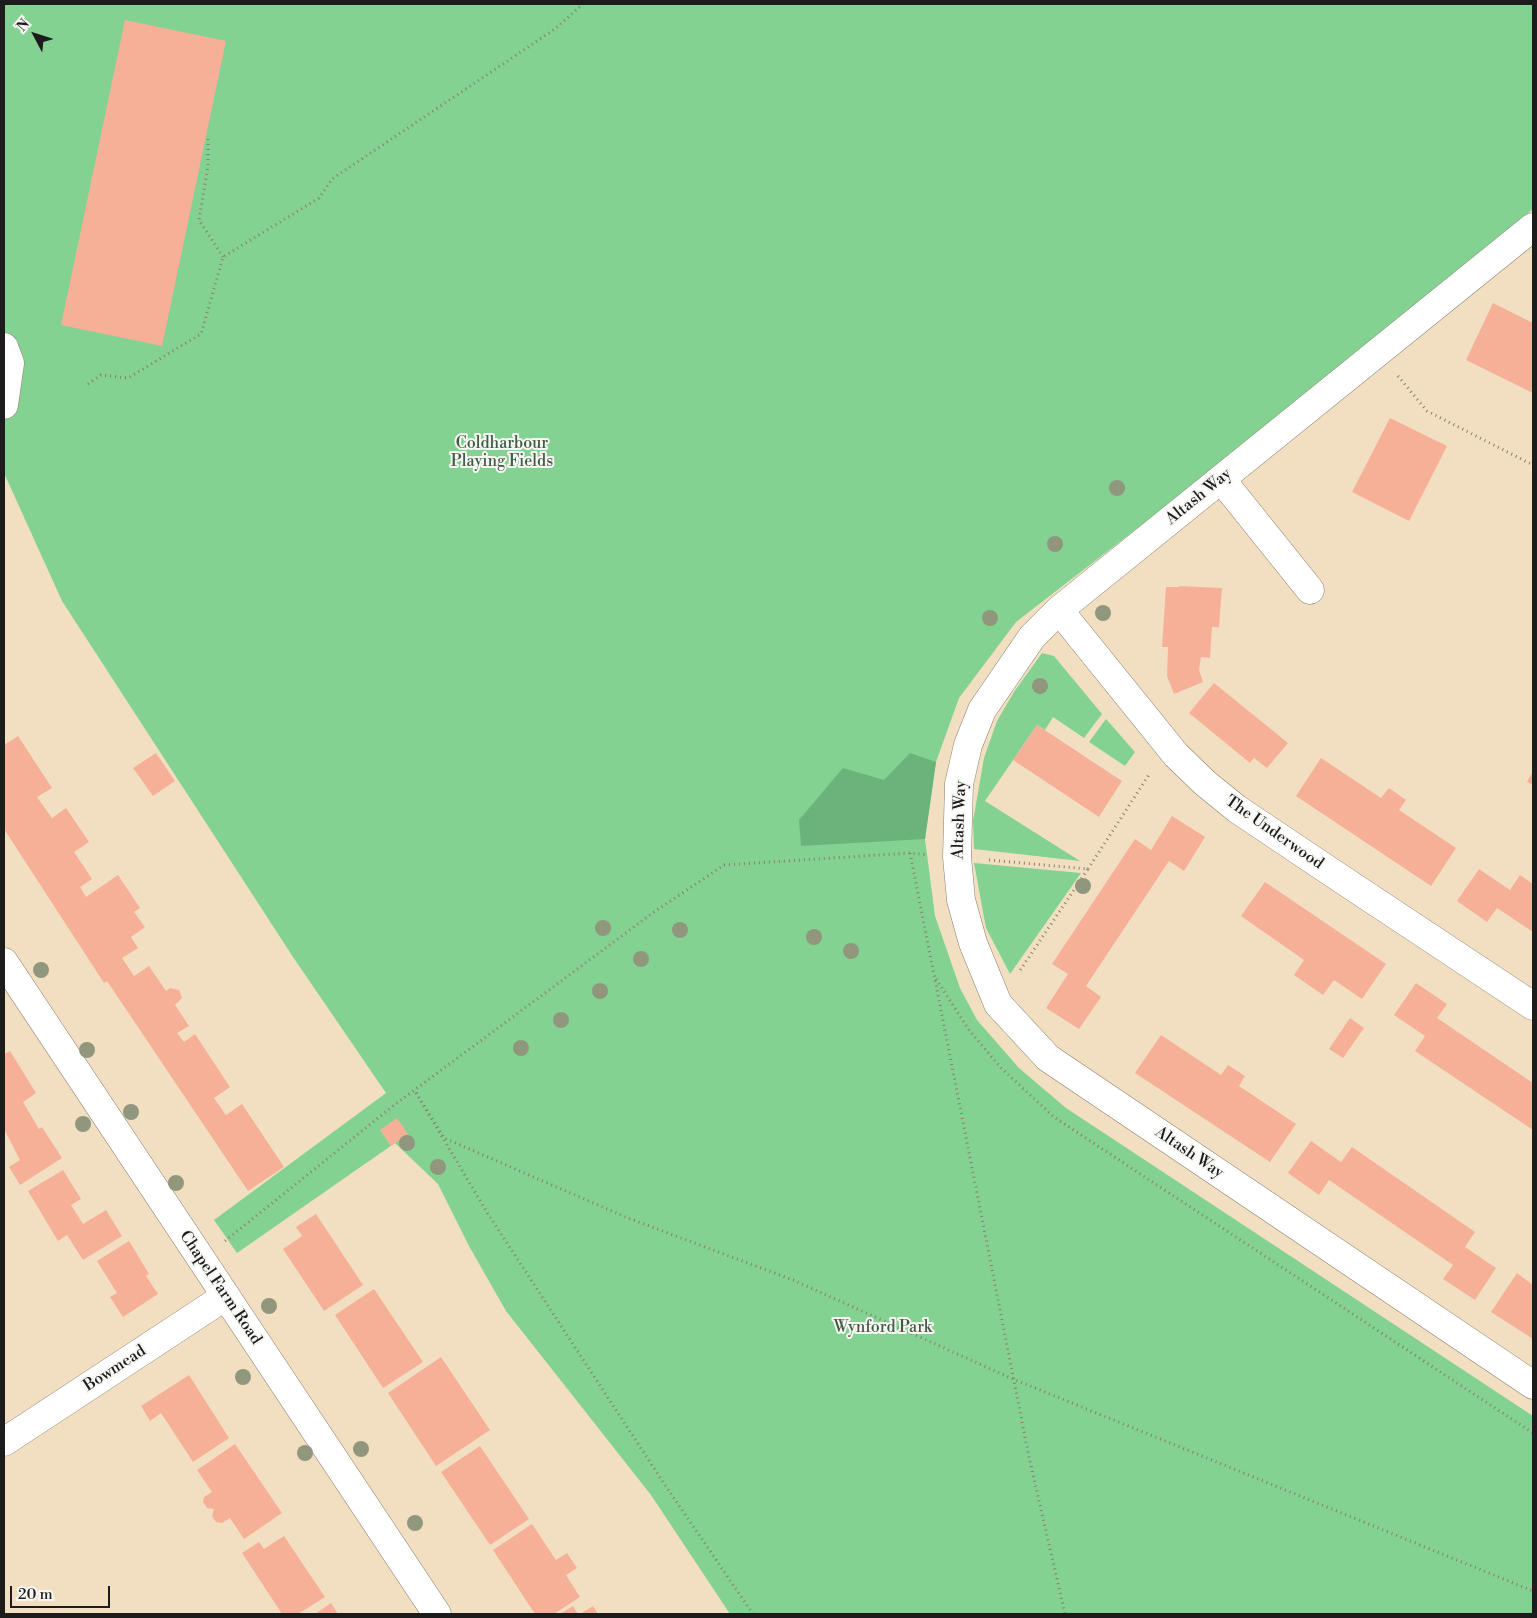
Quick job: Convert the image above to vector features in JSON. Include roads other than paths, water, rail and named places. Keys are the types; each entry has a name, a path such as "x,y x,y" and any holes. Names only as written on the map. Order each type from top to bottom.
{"street":[{"name":"Altash Way","path":"1533,227 1059,610 1032,637 982,710 968,745 959,784 957,857 961,900 973,944 998,1004 1048,1058 1533,1385"},
{"path":"4,347 10,363 4,405"},
{"path":"1221,479 1310,590"},
{"name":"The Underwood","path":"1059,610 1168,744 1204,783 1237,809 1533,1006"},
{"name":"Chapel Farm Road","path":"4,962 437,1614"},
{"name":"Bowmead","path":"4,1442 226,1296"}],"park label":[{"name":"Coldharbour Playing Fields","path":"502,453"},
{"name":"Wynford Park","path":"883,1328"}]}
